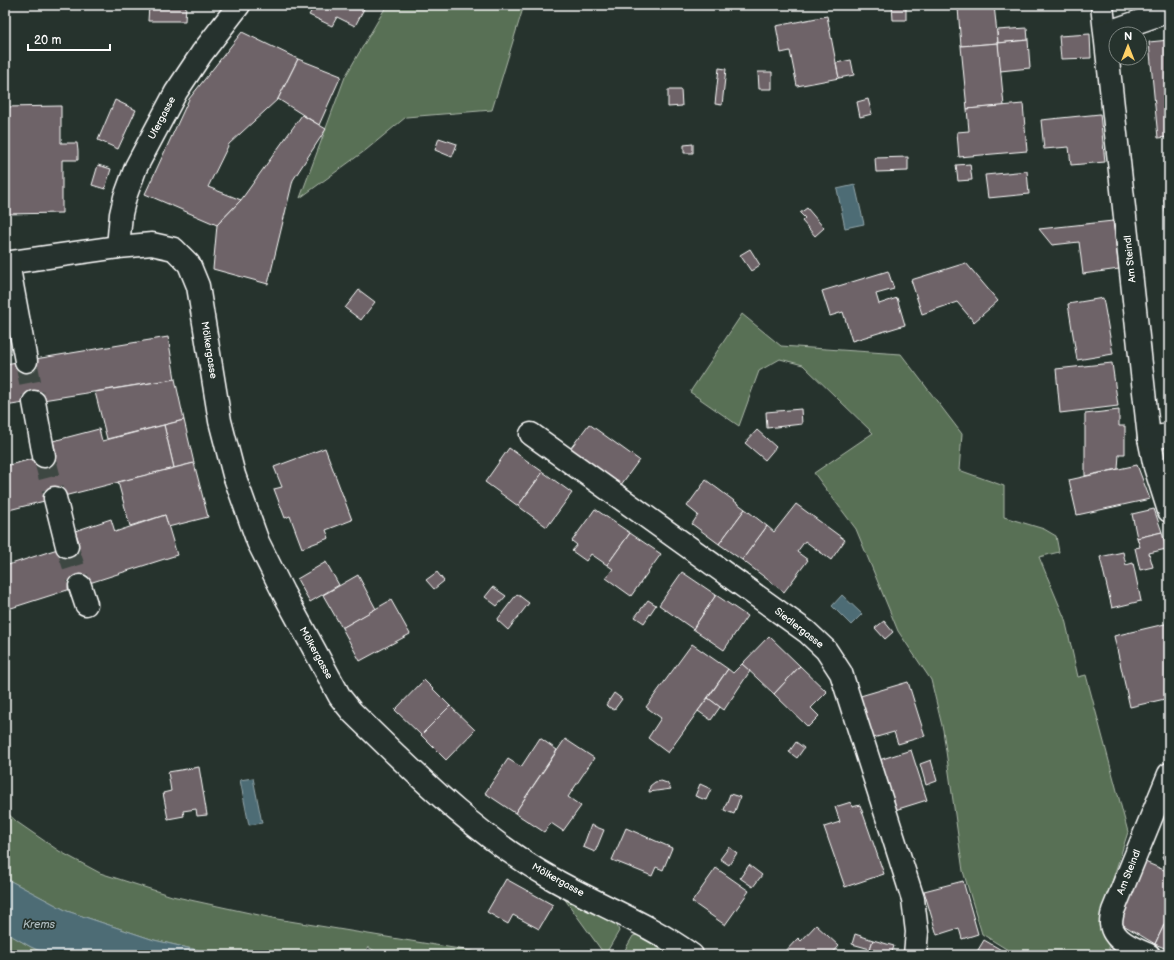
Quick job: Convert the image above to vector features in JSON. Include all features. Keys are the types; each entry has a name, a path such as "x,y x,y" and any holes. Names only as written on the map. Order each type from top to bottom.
{"street":[{"name":"Ufergasse","path":"118,247 121,214 125,197 136,167 176,92 202,53 239,5"},
{"name":"Am Steindl","path":"1102,5 1159,436 1154,467 1169,511"},
{"path":"1106,34 1169,11"},
{"name":"Mölkergasse","path":"6,263 118,247 152,244 174,249 189,264 198,286 220,421 234,475 258,542 282,592 340,697 352,712 445,801 497,842 551,878 633,919 673,941 692,955"},
{"path":"6,263 26,361"},
{"path":"34,402 44,456"},
{"name":"Siedlergasse","path":"531,434 807,632 826,650 841,673 913,899 917,932 915,955"},
{"path":"55,498 67,546"},
{"name":"Am Steindl","path":"1149,955 1130,946 1116,936 1111,924 1113,911 1169,774"}],"green space":[{"path":"387,5 524,5 492,110 406,117 366,150 300,198 345,77"},
{"path":"742,314 781,346 901,354 962,434 959,470 1004,486 1004,517 1044,529 1056,536 1059,552 1039,557 1065,619 1078,677 1086,675 1128,832 1104,907 1102,923 1111,955 1016,955 982,934 963,871 943,730 931,680 898,631 856,529 814,473 873,433 803,365 780,359 759,371 739,426 690,392"},
{"path":"5,811 17,822 59,851 100,873 172,896 277,919 496,955 382,955 368,947 363,955 218,955 154,940 67,911 5,878"},
{"path":"561,894 616,922 619,931 605,955"},
{"path":"5,932 31,947 49,955 19,955 5,947"},
{"path":"642,934 676,955 622,955 633,936"}],"water":[{"path":"855,185 864,224 845,228 837,189"},
{"path":"842,595 862,614 851,625 832,606"},
{"path":"253,778 262,823 249,825 240,780"},
{"name":"Krems","path":"5,878 67,911 154,940 218,955 49,955 31,947 5,932"}],"building":[{"path":"149,5 186,5 185,21 148,21"},
{"path":"315,5 366,5 355,26 337,17 332,26 309,15"},
{"path":"892,5 906,5 906,20 893,20"},
{"path":"994,5 998,43 961,46 958,8"},
{"path":"1002,5 1019,5 1019,7 1002,8"},
{"path":"827,16 839,78 797,86 790,51 781,53 776,26"},
{"path":"1027,28 1028,40 998,43 997,30"},
{"path":"242,32 298,59 278,99 229,144 208,187 241,200 217,225 145,194 189,99"},
{"path":"1090,34 1091,58 1061,59 1059,36"},
{"path":"1028,40 1030,68 1000,71 998,43"},
{"path":"1169,40 1169,137 1158,138 1149,42"},
{"path":"998,43 1004,106 967,109 961,46"},
{"path":"298,59 341,76 319,125 278,99"},
{"path":"851,60 854,75 839,78 836,63"},
{"path":"719,68 726,69 722,105 715,104"},
{"path":"758,72 772,72 772,89 759,89"},
{"path":"668,90 681,90 682,106 668,107"},
{"path":"868,99 872,114 860,117 857,102"},
{"path":"115,100 136,110 118,149 98,140"},
{"path":"1023,104 1027,151 959,157 957,132 969,131 967,109"},
{"path":"61,106 61,143 77,143 78,151 78,160 62,160 62,213 5,214 5,107"},
{"path":"1100,114 1105,162 1071,165 1069,147 1044,149 1041,120"},
{"path":"302,115 326,129 293,180 268,284 213,269 217,225 241,200"},
{"path":"439,138 457,144 452,157 435,150"},
{"path":"693,144 693,153 684,153 684,145"},
{"path":"908,157 908,171 876,172 875,158"},
{"path":"970,164 972,180 958,181 956,165"},
{"path":"98,165 111,169 105,189 92,185"},
{"path":"1027,171 1029,194 988,198 985,175"},
{"path":"1169,198 1169,249 1164,199"},
{"path":"807,208 824,228 815,236 802,221 805,218 800,213"},
{"path":"1113,221 1119,269 1083,274 1079,242 1052,245 1039,229"},
{"path":"750,249 760,265 751,271 740,255"},
{"path":"966,263 998,301 974,322 957,302 922,314 911,280"},
{"path":"888,271 894,289 876,294 879,304 897,298 905,325 852,341 843,312 830,316 822,291"},
{"path":"359,290 375,302 361,320 345,308"},
{"path":"1103,298 1113,354 1077,360 1068,304"},
{"path":"168,337 175,379 5,406 5,364"},
{"path":"1112,363 1118,406 1060,413 1056,369"},
{"path":"175,379 184,420 107,439 95,392"},
{"path":"801,409 802,424 767,428 766,412"},
{"path":"1119,410 1119,426 1125,426 1125,454 1119,454 1118,469 1085,476 1085,414"},
{"path":"184,420 194,463 174,468 164,425"},
{"path":"589,424 639,460 618,489 567,453"},
{"path":"164,425 174,468 5,511 5,466 56,453 53,441 99,429 102,441"},
{"path":"757,430 776,447 765,460 745,443"},
{"path":"325,448 352,520 326,530 329,538 302,548 290,516 285,518 274,489 282,487 274,467"},
{"path":"509,448 543,472 518,506 485,482"},
{"path":"194,463 208,517 168,527 165,515 130,526 118,482"},
{"path":"1137,465 1150,499 1077,515 1069,480"},
{"path":"543,472 572,493 547,527 518,506"},
{"path":"706,480 745,509 719,544 692,524 698,515 687,506"},
{"path":"796,504 845,540 831,560 805,541 797,552 808,560 784,592 742,560 767,526 774,532"},
{"path":"595,509 630,533 607,565 591,554 586,561 572,551 577,545 572,541"},
{"path":"745,509 767,526 742,560 719,544"},
{"path":"1154,509 1162,532 1137,538 1132,514"},
{"path":"165,515 177,555 5,610 5,566 79,542 75,531 111,519 115,532"},
{"path":"1162,532 1166,549 1149,553 1153,567 1140,570 1135,548 1140,547 1137,538"},
{"path":"630,533 661,554 631,596 606,578 613,569 607,565"},
{"path":"1123,552 1126,565 1133,563 1141,601 1112,608 1100,557"},
{"path":"326,562 339,585 310,602 297,579"},
{"path":"437,572 444,581 434,589 426,580"},
{"path":"682,572 716,595 693,629 659,605"},
{"path":"358,575 376,609 342,628 323,595"},
{"path":"493,587 506,596 497,606 485,597"},
{"path":"517,594 529,603 508,630 497,620"},
{"path":"716,595 747,616 724,650 693,629"},
{"path":"391,600 410,634 360,661 342,628"},
{"path":"648,600 656,605 644,623 635,617"},
{"path":"884,621 893,632 885,639 875,628"},
{"path":"1169,623 1169,698 1130,707 1114,636"},
{"path":"769,636 800,666 774,694 742,664"},
{"path":"692,644 728,669 668,753 648,738 661,718 646,707"},
{"path":"742,664 750,671 724,710 708,698 728,669 733,673"},
{"path":"800,666 827,692 811,708 819,716 808,727 774,694"},
{"path":"424,680 450,706 421,735 395,710"},
{"path":"908,682 925,736 898,744 894,732 870,739 857,697"},
{"path":"614,693 622,699 614,710 606,705"},
{"path":"708,698 720,707 711,720 698,711"},
{"path":"450,706 475,730 446,760 421,735"},
{"path":"540,738 557,750 515,813 485,793 508,759 521,767"},
{"path":"565,739 594,758 568,797 581,806 563,831 551,823 544,832 515,813"},
{"path":"796,742 804,748 797,758 789,752"},
{"path":"911,750 927,800 895,810 879,760"},
{"path":"931,760 937,781 926,785 920,764"},
{"path":"199,767 207,815 197,816 196,809 183,811 184,816 168,819 163,793 171,791 168,772"},
{"path":"661,781 667,783 671,789 649,792 650,786 655,782"},
{"path":"700,784 711,789 706,800 695,796"},
{"path":"730,794 740,797 734,814 724,810"},
{"path":"851,802 852,807 860,805 884,874 845,887 824,827 840,822 835,807"},
{"path":"591,825 604,830 595,852 583,847"},
{"path":"626,828 672,848 663,870 656,867 652,876 612,860"},
{"path":"1169,839 1169,861 1162,858"},
{"path":"729,847 737,853 729,865 720,859"},
{"path":"1145,862 1169,872 1169,914 1155,944 1120,923"},
{"path":"749,865 762,875 753,887 740,878"},
{"path":"716,868 749,891 725,925 692,902"},
{"path":"506,879 553,905 539,929 513,915 508,924 487,912"},
{"path":"963,881 978,934 962,939 959,928 937,935 924,891"},
{"path":"1165,923 1169,925 1169,950 1155,944"},
{"path":"816,925 839,946 831,955 782,955 798,938 801,941"},
{"path":"855,934 873,940 870,949 852,944"},
{"path":"873,940 894,946 891,955 870,949"},
{"path":"984,940 1010,955 975,955"}],"tunnel":[{"path":"26,361 34,402"},
{"path":"44,456 55,498"},
{"path":"67,546 80,586"}]}
